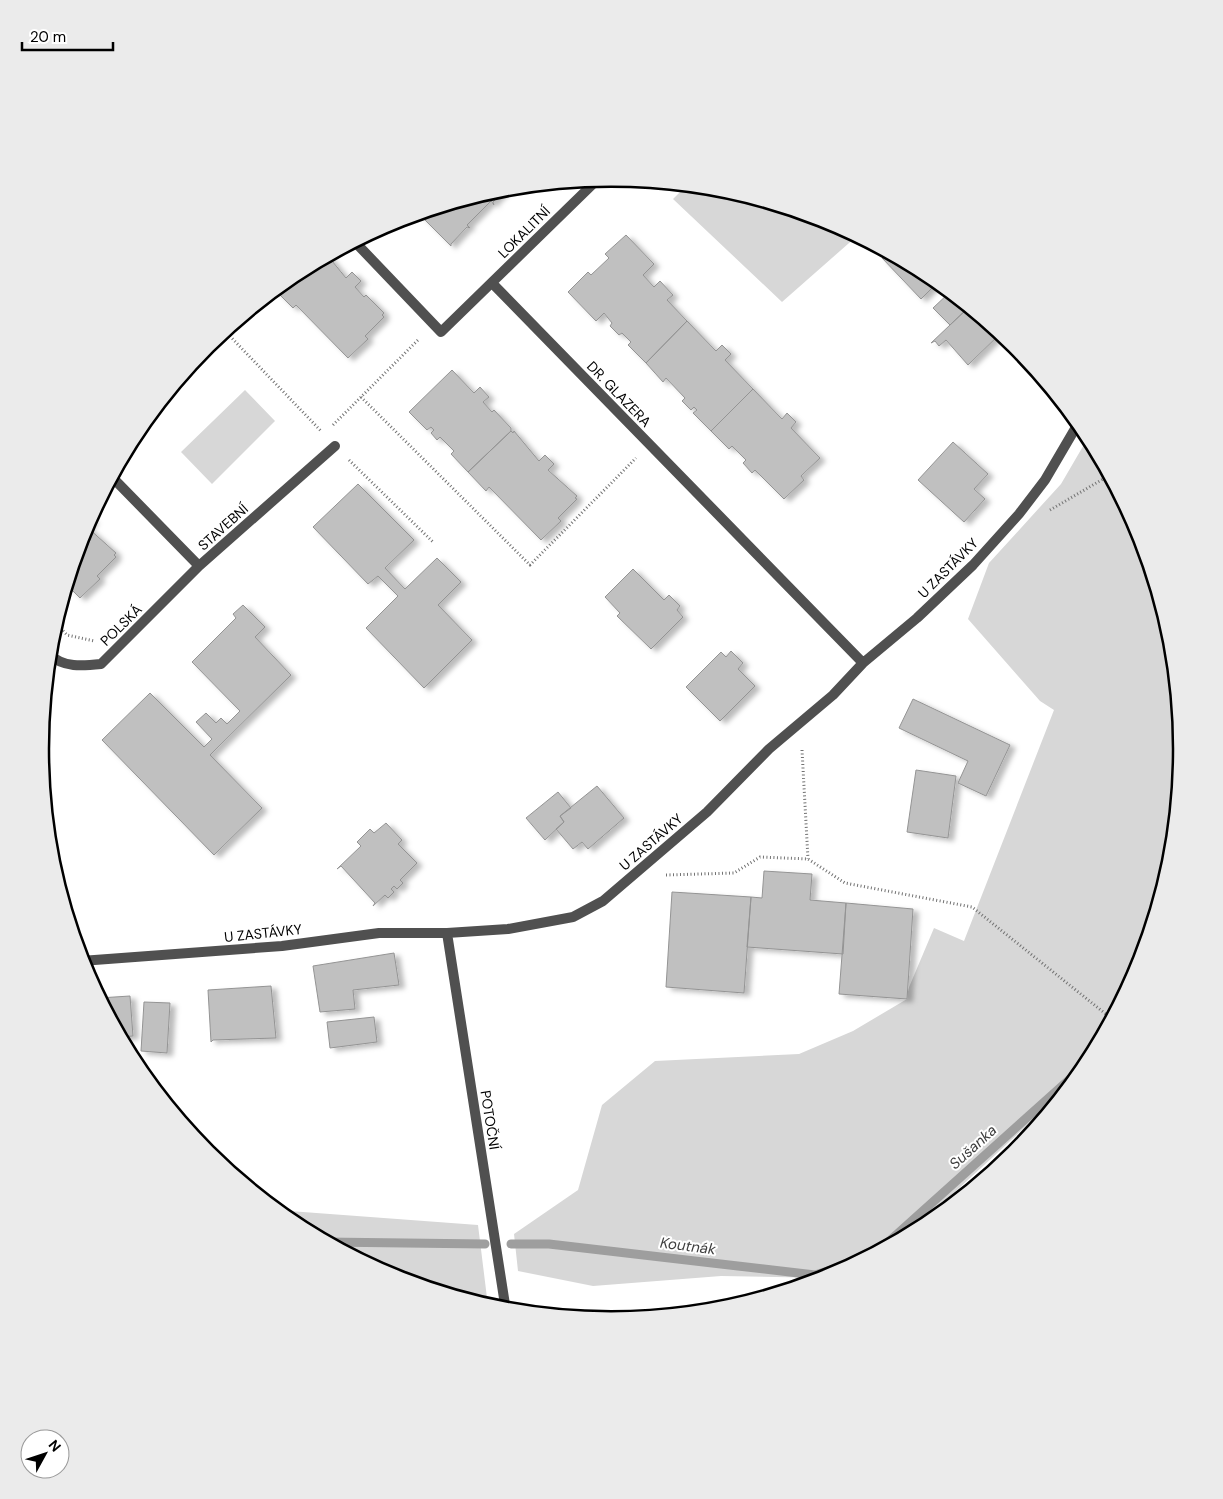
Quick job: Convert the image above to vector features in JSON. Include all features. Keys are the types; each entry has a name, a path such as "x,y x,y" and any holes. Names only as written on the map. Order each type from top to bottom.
{"street":[{"name":"LOKALITNÍ","path":"492,283 589,188"},
{"path":"360,247 441,332 492,283"},
{"name":"DR. GLAZERA","path":"492,283 863,663"},
{"name":"U ZASTÁVKY","path":"90,960 282,946 379,933 447,933 508,929 572,918 603,901 707,812 769,749 833,695 863,663 924,611 973,565 1019,514 1046,480 1074,430"},
{"name":"STAVEBNÍ","path":"117,482 199,566 335,446"},
{"name":"POLSKÁ","path":"57,660 80,666 101,664 199,566"},
{"name":"POTOČNÍ","path":"447,933 505,1301"}],"path":[{"path":"230,336 324,434 434,324"},
{"path":"361,397 530,566 650,445"},
{"path":"335,446 434,543"},
{"path":"62,629 68,635 94,641 99,637 115,650"},
{"path":"800,722 808,859"},
{"path":"633,876 734,874 760,858 808,859 845,883 972,907 1108,1014"}],"shaded area":[{"path":"680,192 757,206 827,230 851,241 782,302 673,199"},
{"path":"245,390 275,421 212,484 181,452"},
{"path":"1084,445 1099,468 1116,501 1144,569 1155,604 1163,640 1173,713 1173,786 1169,823 1155,895 1131,965 1116,998 1099,1031 1079,1062 1044,1110 940,1206 893,1237 827,1269 804,1278 721,1276 593,1286 518,1271 514,1234 578,1190 602,1105 655,1061 799,1054 853,1031 907,999 907,992 934,928 964,941 1054,710 1040,701 968,619 989,563 1061,484"},
{"path":"291,1211 478,1225 487,1298 431,1282 396,1269 330,1237"}],"building":[{"path":"496,199 493,202 494,205 491,201 467,225 470,228 467,227 451,246 424,219 466,206"},
{"path":"626,235 654,264 643,275 654,287 660,281 673,295 667,300 687,321 646,363 628,345 631,342 622,333 619,335 610,326 612,323 604,313 596,321 568,292 588,272 591,275 609,258 605,254"},
{"path":"882,258 893,262 932,288 921,299"},
{"path":"332,261 346,278 352,272 361,281 355,287 384,313 382,315 384,317 365,336 368,339 348,358 296,305 293,308 280,295"},
{"path":"945,297 964,311 950,325 933,308"},
{"path":"964,311 995,338 968,365 946,340 939,346 935,341 931,343"},
{"path":"687,321 716,351 722,345 731,354 725,360 753,389 711,431 693,413 697,410 694,407 691,410 682,401 685,398 666,378 663,382 646,363"},
{"path":"452,370 474,393 480,387 489,397 483,402 492,412 494,410 511,428 511,431 468,472 451,454 454,451 440,437 437,440 431,433 434,430 431,427 427,430 409,412"},
{"path":"753,389 782,419 787,413 796,422 791,428 820,458 801,476 804,480 784,499 755,470 752,473 743,463 746,460 732,446 729,449 711,431"},
{"path":"511,431 513,433 514,431 539,461 545,455 554,464 548,470 577,496 575,498 577,499 558,518 561,521 541,540 489,487 486,491 468,472"},
{"path":"953,442 988,474 974,489 985,499 964,522 918,480"},
{"path":"358,484 414,540 385,568 405,589 437,558 461,582 438,605 472,640 424,688 366,628 398,596 378,576 368,584 313,527"},
{"path":"93,532 116,553 114,555 116,557 97,576 100,579 80,598 72,590"},
{"path":"633,569 664,600 669,595 680,606 677,610 683,617 651,649 617,616 620,613 605,597"},
{"path":"243,605 265,627 255,637 291,675 210,755 262,808 214,855 102,740 150,693 204,747 212,739 196,722 206,713 216,723 221,718 227,724 240,711 192,662 236,618 233,614"},
{"path":"731,651 743,663 738,669 755,686 720,721 686,687 721,652 726,657"},
{"path":"913,699 1010,745 986,796 958,783 968,761 899,728"},
{"path":"916,770 956,776 948,838 907,832"},
{"path":"597,786 624,818 588,849 582,842 573,849 556,829 564,822 560,816"},
{"path":"558,792 571,808 560,816 564,822 545,840 526,818"},
{"path":"386,823 402,840 398,844 417,863 400,880 403,883 397,889 394,886 391,889 394,892 388,898 385,895 373,906 375,903 341,866 337,869 361,846 357,842 370,829 374,833"},
{"path":"764,871 812,874 810,900 846,903 843,954 747,947 751,897 762,898"},
{"path":"672,892 751,897 744,993 666,987"},
{"path":"846,903 913,909 907,999 839,994"},
{"path":"394,953 399,985 353,990 355,1009 320,1012 313,966"},
{"path":"271,986 276,1038 213,1040 211,1042 208,990"},
{"path":"130,996 133,1036 127,1036 107,997"},
{"path":"144,1002 170,1003 167,1053 141,1051"},
{"path":"374,1017 377,1042 330,1048 327,1022"}],"waterway":[{"name":"Sušanka","path":"896,1235 1062,1086"},
{"name":"Koutnák","path":"340,1242 485,1244"},
{"name":"Koutnák","path":"511,1244 549,1244 812,1275"}]}
